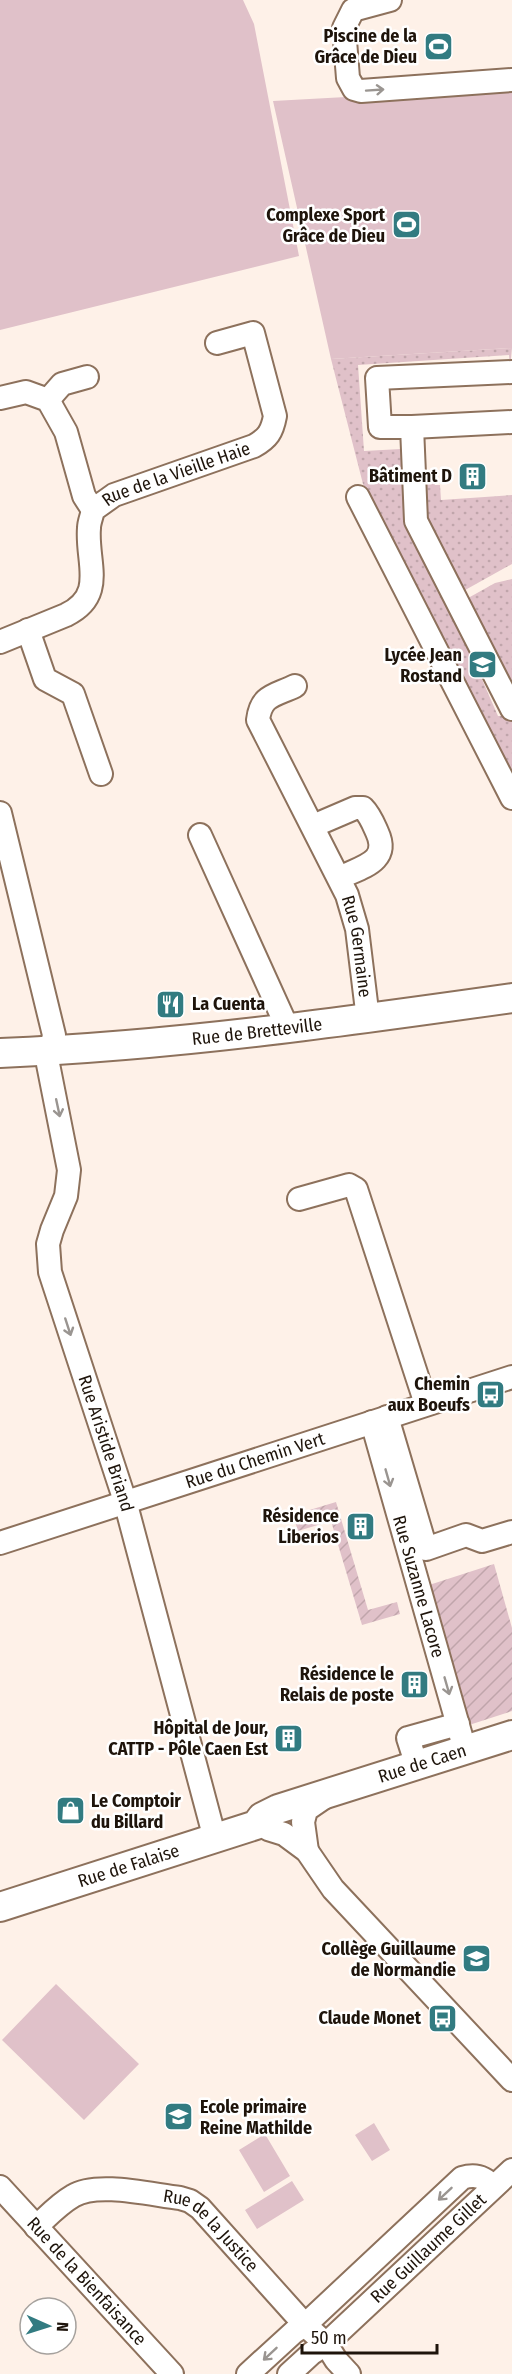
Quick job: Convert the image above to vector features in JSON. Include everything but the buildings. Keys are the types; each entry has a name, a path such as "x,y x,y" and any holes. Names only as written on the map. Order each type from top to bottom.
{"main road":[{"name":"Rue de Bretteville","path":"0,1053 51,1051 288,1029 512,998"},
{"name":"Rue de Caen","path":"321,1808 417,1766 462,1737 512,1735"},
{"name":"Rue de Falaise","path":"0,1907 215,1839 512,1753"},
{"name":"Rue de Falaise","path":"262,1827 262,1817 278,1809 321,1808"}],"street":[{"path":"390,0 353,10 346,21 344,28 348,78 354,89 361,91 512,80"},
{"name":"Rue de la Vieille Haie","path":"0,642 76,610 84,602 90,590 92,578 89,528 93,510 114,495 254,446 267,438 272,430 275,416 253,333 217,343"},
{"path":"512,372 377,378 380,428 512,422"},
{"path":"48,400 62,384 87,377"},
{"path":"0,398 26,392 48,400 66,432 84,496 93,510"},
{"path":"412,427 416,521 512,709"},
{"path":"358,497 512,798"},
{"path":"28,630 45,679 73,694 101,774"},
{"name":"Rue Germaine","path":"295,686 264,700 258,720 353,910 368,1019"},
{"name":"Rue Germaine","path":"313,826 355,808 363,808 369,814 383,844 381,853 375,860 339,878"},
{"name":"Rue Aristide Briand","path":"0,813 54,1035 48,1064 69,1170 66,1196 52,1230 47,1258 125,1502 215,1839"},
{"path":"200,836 288,1029"},
{"path":"299,1199 349,1185 356,1188 426,1404"},
{"name":"Rue du Chemin Vert","path":"0,1543 512,1377"},
{"path":"379,1420 426,1548 466,1535 482,1541 512,1532"},
{"name":"Rue Suzanne Lacore","path":"379,1420 462,1737"},
{"path":"307,1851 321,1808"},
{"path":"262,1827 284,1834 307,1851 333,1889 512,2080"},
{"name":"Rue Guillaume Gillet","path":"289,2374 312,2353 326,2344 512,2170"},
{"path":"248,2374 294,2332 305,2325 462,2178 478,2176 487,2180 493,2187"},
{"name":"Rue de la Bienfaisance","path":"0,2187 172,2374"},
{"name":"Rue de la Justice","path":"36,2227 72,2196 88,2191 105,2190 190,2201 200,2208 305,2325 326,2344 349,2374"}],"shaded area":[{"path":"0,0 243,0 254,24 299,256 0,330"},
{"name":"Complexe Sport Grâce de Dieu","path":"512,88 512,348 331,359 273,101"},
{"path":"512,348 510,368 509,355 358,365 364,451 401,449 400,434 407,434 413,522 498,716 512,716 512,777 395,553 363,484 331,359"},
{"path":"434,480 435,485 440,485 441,500 512,495 512,564 458,594 419,519 417,481"},
{"path":"512,579 512,703 461,602 495,583"},
{"path":"336,1502 368,1610 397,1602 400,1614 362,1625 331,1521 298,1531 293,1515"},
{"path":"494,1564 512,1628 512,1711 466,1726 426,1586"},
{"path":"56,1984 139,2064 84,2120 2,2040"},
{"path":"374,2123 390,2150 372,2161 355,2135"},
{"path":"265,2134 290,2176 264,2192 239,2150"},
{"path":"292,2181 304,2200 257,2229 245,2210"}],"place":[{"name":"Piscine de la Grâce de Dieu","path":"438,46"},
{"name":"Complexe Sport Grâce de Dieu","path":"406,225"},
{"name":"Bâtiment D","path":"473,476"},
{"name":"Lycée Jean Rostand","path":"483,665"},
{"name":"La Cuenta","path":"171,1004"},
{"name":"Chemin aux Boeufs","path":"491,1394"},
{"name":"Résidence Liberios","path":"360,1526"},
{"name":"Résidence le Relais de poste","path":"415,1684"},
{"name":"Hôpital de Jour, CATTP - Pôle Caen Est","path":"289,1738"},
{"name":"Le Comptoir du Billard","path":"70,1811"},
{"name":"Collège Guillaume de Normandie","path":"477,1959"},
{"name":"Claude Monet","path":"442,2018"},
{"name":"Ecole primaire Reine Mathilde","path":"179,2117"}]}
